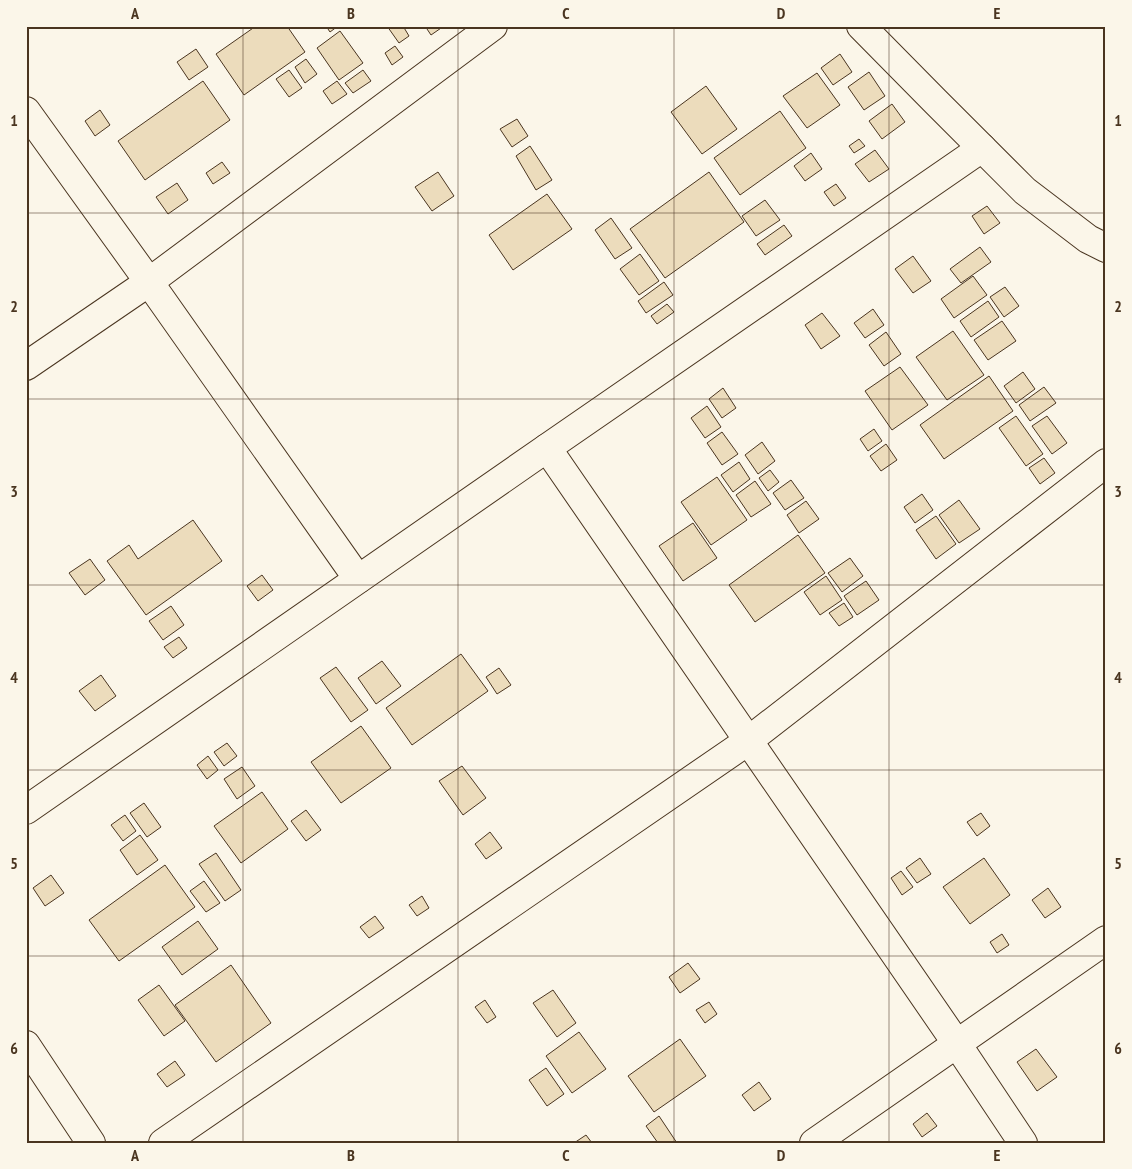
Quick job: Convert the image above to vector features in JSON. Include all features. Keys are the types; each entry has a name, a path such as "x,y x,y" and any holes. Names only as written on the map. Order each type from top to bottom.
{"street":[{"path":"26,366 149,282 493,26"},
{"path":"862,26 1025,191 1088,239 1106,248"},
{"path":"26,111 358,579"},
{"path":"26,810 982,148"},
{"path":"547,448 1023,1143"},
{"path":"163,1143 748,741 1106,463"},
{"path":"814,1143 1106,940"},
{"path":"26,1045 91,1143"}],"building":[{"path":"256,26 287,26 305,52 244,95 216,54"},
{"path":"326,26 338,26 330,32"},
{"path":"387,26 403,26 409,36 399,43"},
{"path":"425,26 444,26 431,35"},
{"path":"340,31 363,63 339,80 317,48"},
{"path":"395,46 403,57 392,65 385,53"},
{"path":"196,49 208,67 189,80 177,62"},
{"path":"840,54 852,72 833,85 821,68"},
{"path":"306,59 317,74 305,83 295,67"},
{"path":"289,70 302,88 289,97 276,79"},
{"path":"363,70 371,81 353,93 345,83"},
{"path":"869,72 885,96 864,110 848,87"},
{"path":"817,73 840,105 807,128 783,96"},
{"path":"203,81 230,120 145,180 118,141"},
{"path":"337,81 347,94 332,104 323,91"},
{"path":"706,86 737,129 702,154 671,112"},
{"path":"892,104 905,122 882,139 869,121"},
{"path":"100,110 110,125 95,136 85,121"},
{"path":"780,111 806,148 740,195 714,158"},
{"path":"517,119 528,136 512,147 500,129"},
{"path":"859,139 865,146 854,153 849,146"},
{"path":"530,146 552,180 536,190 516,156"},
{"path":"875,150 889,169 869,182 855,164"},
{"path":"811,153 822,169 805,181 794,166"},
{"path":"222,162 230,173 213,184 206,173"},
{"path":"438,172 454,196 432,211 415,187"},
{"path":"709,172 744,222 665,278 630,229"},
{"path":"177,183 188,200 168,214 156,197"},
{"path":"836,184 846,198 834,206 824,192"},
{"path":"547,194 572,229 513,270 489,235"},
{"path":"765,200 780,220 756,236 742,216"},
{"path":"987,206 1000,223 984,234 972,216"},
{"path":"611,218 632,248 615,259 595,230"},
{"path":"784,225 792,236 765,255 757,244"},
{"path":"980,247 991,262 961,283 950,269"},
{"path":"640,254 659,281 639,295 620,269"},
{"path":"913,256 931,281 913,293 895,269"},
{"path":"973,276 987,295 954,318 941,299"},
{"path":"664,282 673,295 646,313 638,301"},
{"path":"1005,287 1019,306 1004,317 990,297"},
{"path":"988,301 999,317 971,337 960,321"},
{"path":"667,304 674,312 657,324 651,316"},
{"path":"873,309 884,325 865,338 854,323"},
{"path":"822,313 840,336 821,349 805,325"},
{"path":"1002,321 1016,341 988,360 974,340"},
{"path":"953,331 984,375 947,400 916,357"},
{"path":"886,332 901,354 884,366 869,345"},
{"path":"900,367 928,405 892,430 865,391"},
{"path":"1023,372 1035,389 1016,403 1004,386"},
{"path":"989,376 1013,411 944,459 920,425"},
{"path":"1044,387 1056,403 1030,421 1019,405"},
{"path":"723,388 736,408 722,418 709,399"},
{"path":"707,406 721,427 705,438 691,418"},
{"path":"1016,416 1043,454 1026,466 999,428"},
{"path":"1047,416 1067,443 1052,454 1032,426"},
{"path":"874,429 882,441 868,451 860,439"},
{"path":"722,432 738,454 722,465 707,443"},
{"path":"762,442 775,461 758,474 745,455"},
{"path":"886,444 897,460 881,471 870,456"},
{"path":"1044,458 1055,473 1040,484 1029,468"},
{"path":"739,462 750,479 733,492 721,475"},
{"path":"770,470 779,482 768,491 759,478"},
{"path":"717,477 747,520 711,545 681,502"},
{"path":"791,480 804,498 785,510 773,493"},
{"path":"755,481 771,504 751,517 736,495"},
{"path":"922,494 933,510 915,523 904,507"},
{"path":"959,500 980,529 959,543 939,515"},
{"path":"806,501 819,519 799,533 787,515"},
{"path":"936,516 956,544 936,559 916,530"},
{"path":"193,520 222,561 146,615 107,561 129,545 138,559"},
{"path":"693,523 717,558 683,581 659,546"},
{"path":"798,535 825,573 755,622 729,585"},
{"path":"850,558 863,576 842,592 828,573"},
{"path":"90,559 105,580 85,595 69,573"},
{"path":"262,575 273,590 258,601 247,586"},
{"path":"826,576 842,600 820,615 804,592"},
{"path":"866,581 879,600 857,615 844,596"},
{"path":"844,603 853,617 839,626 829,613"},
{"path":"171,606 184,625 163,640 149,621"},
{"path":"179,637 187,648 173,658 164,647"},
{"path":"461,654 488,691 412,745 386,708"},
{"path":"382,661 401,686 376,704 358,678"},
{"path":"336,667 368,710 351,722 320,678"},
{"path":"499,668 511,685 497,694 486,677"},
{"path":"101,675 116,696 95,711 79,691"},
{"path":"361,726 391,768 341,803 311,762"},
{"path":"227,743 237,756 224,766 214,752"},
{"path":"208,756 218,770 207,779 197,765"},
{"path":"462,766 486,798 463,815 439,781"},
{"path":"242,767 255,786 237,799 224,779"},
{"path":"262,792 288,829 241,863 214,826"},
{"path":"144,803 161,827 147,837 130,813"},
{"path":"306,810 321,830 306,841 291,821"},
{"path":"981,813 990,826 977,836 967,822"},
{"path":"125,815 136,831 123,841 111,825"},
{"path":"490,832 502,848 486,859 475,844"},
{"path":"140,835 158,860 137,875 120,850"},
{"path":"216,853 241,890 225,901 199,864"},
{"path":"920,858 931,874 917,883 906,868"},
{"path":"984,858 1010,895 970,924 943,887"},
{"path":"165,865 195,907 119,961 89,920"},
{"path":"901,871 913,887 902,895 891,878"},
{"path":"51,875 64,893 45,906 33,888"},
{"path":"204,881 220,903 206,912 190,891"},
{"path":"1048,888 1061,907 1045,918 1032,900"},
{"path":"422,896 429,908 417,916 409,905"},
{"path":"375,916 384,928 369,938 360,927"},
{"path":"198,921 218,949 182,975 162,947"},
{"path":"1002,934 1009,945 997,953 990,942"},
{"path":"688,963 700,979 680,993 669,977"},
{"path":"231,965 271,1023 216,1062 175,1005"},
{"path":"159,985 185,1021 164,1036 138,1000"},
{"path":"553,990 576,1023 557,1037 533,1003"},
{"path":"485,1000 496,1017 487,1023 475,1007"},
{"path":"709,1002 717,1014 705,1023 696,1010"},
{"path":"579,1032 606,1069 572,1093 546,1056"},
{"path":"680,1039 706,1076 654,1112 628,1076"},
{"path":"1036,1049 1057,1077 1037,1091 1017,1062"},
{"path":"175,1061 185,1075 167,1087 157,1074"},
{"path":"546,1068 564,1094 547,1106 529,1080"},
{"path":"759,1082 771,1099 754,1111 742,1095"},
{"path":"927,1113 937,1126 922,1137 913,1124"},
{"path":"659,1116 677,1143 658,1143 646,1126"},
{"path":"586,1135 592,1143 574,1143"}]}
